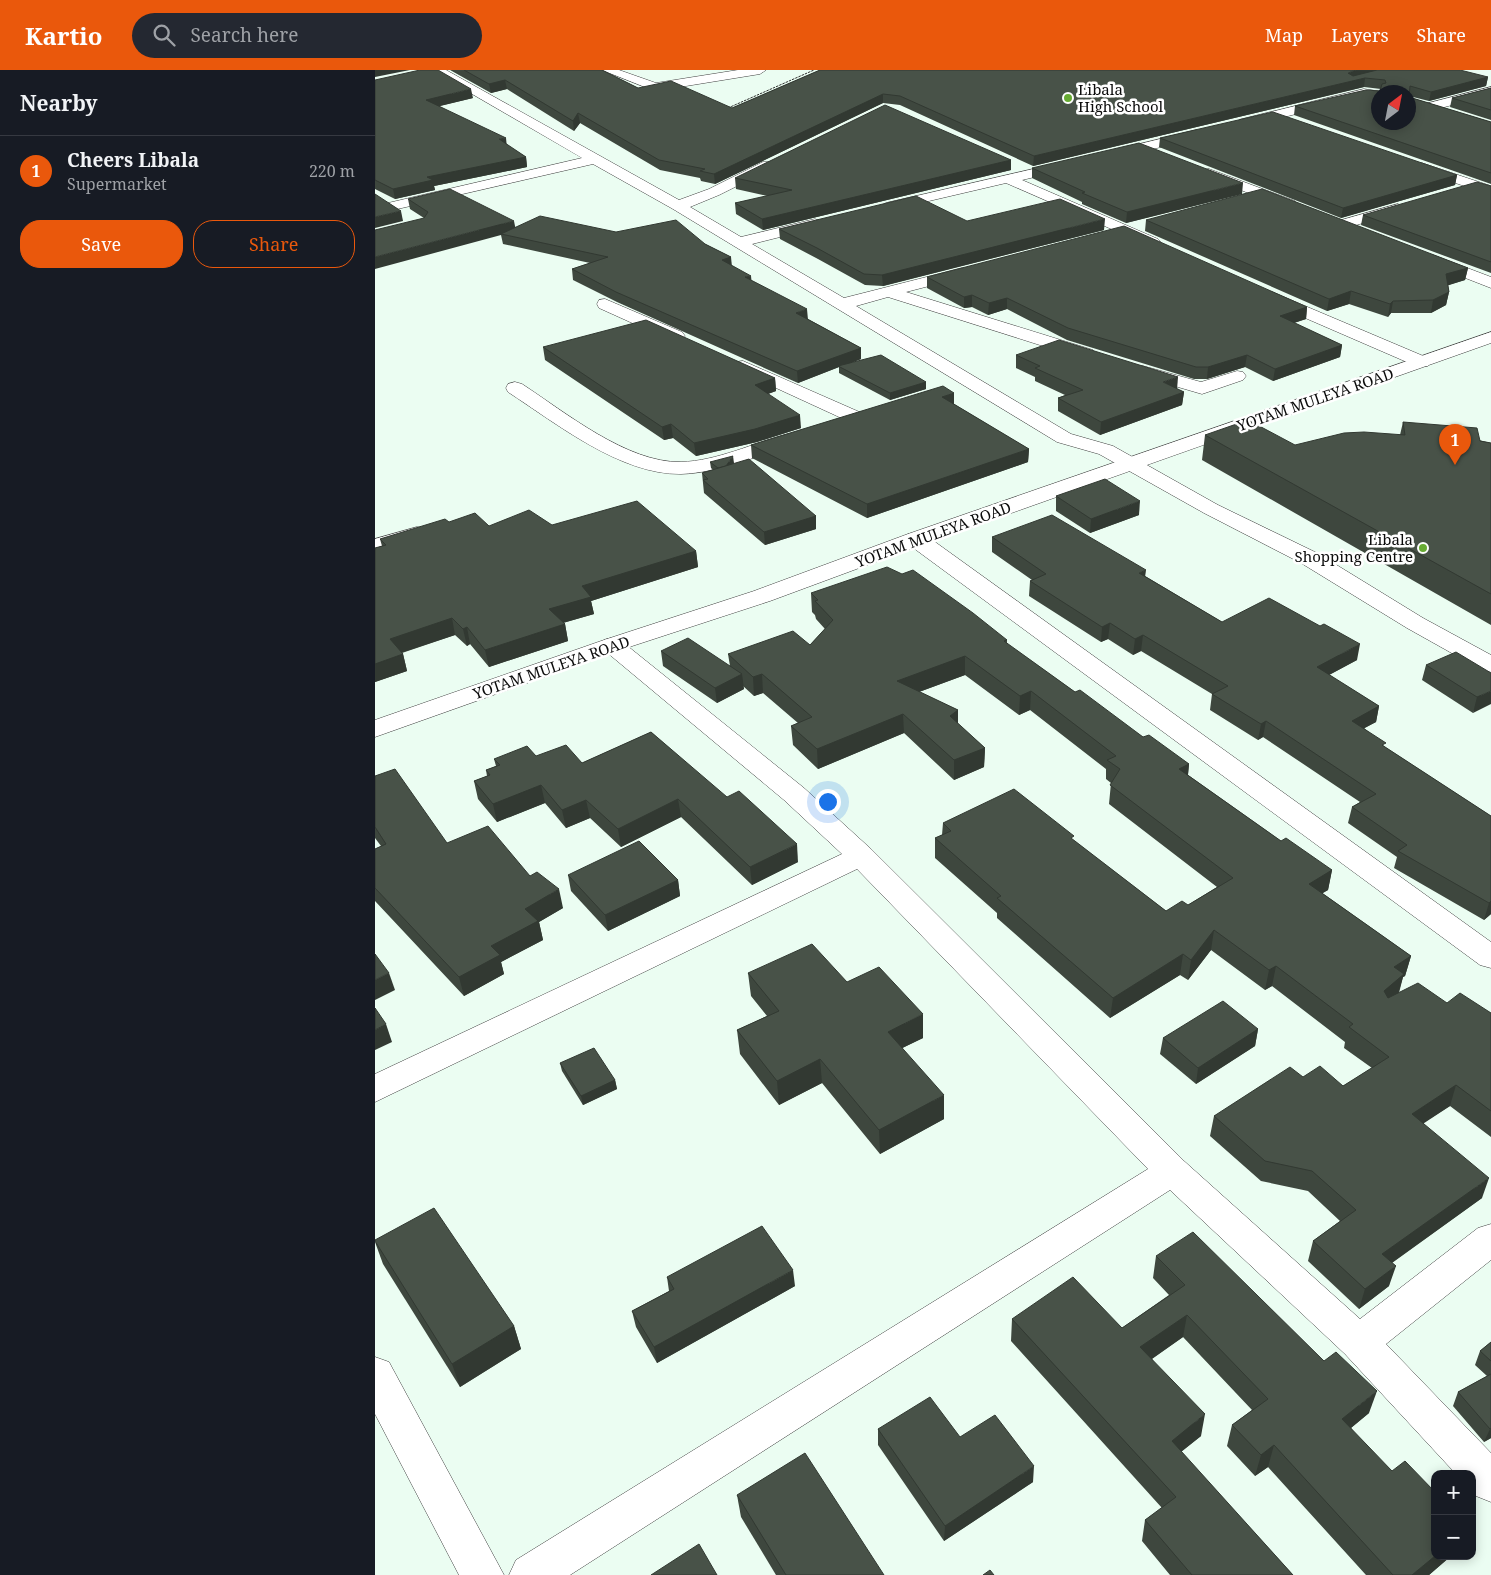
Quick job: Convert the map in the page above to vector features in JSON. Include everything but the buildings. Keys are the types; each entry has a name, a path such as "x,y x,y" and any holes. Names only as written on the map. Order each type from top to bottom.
{"street":[{"path":"608,70 655,87 760,70"},
{"path":"434,71 678,206 1064,438 1105,450 1127,464 1251,530 1309,558 1406,618 1491,665"},
{"path":"1429,107 1491,91"},
{"path":"1227,127 1364,93 1371,93"},
{"path":"1416,103 1455,115"},
{"path":"1274,115 1301,125"},
{"path":"1097,158 1208,132"},
{"path":"1142,148 1170,158"},
{"path":"678,206 714,192 782,158"},
{"path":"414,219 387,202 595,159"},
{"path":"870,211 1012,172 1033,173 1079,162"},
{"path":"1411,163 1491,191"},
{"path":"1198,169 1308,211"},
{"path":"1012,172 1169,250"},
{"path":"1446,194 1491,181"},
{"path":"1236,201 1263,194"},
{"path":"1343,224 1409,205"},
{"path":"1325,217 1361,231"},
{"path":"739,242 833,220"},
{"path":"1096,237 1152,222"},
{"path":"1417,253 1491,283"},
{"path":"842,304 975,270"},
{"path":"1259,291 1422,362"},
{"path":"891,293 1106,360"},
{"path":"605,304 695,344"},
{"name":"YOTAM MULEYA ROAD","path":"375,729 612,645 763,596 916,539 1491,337"},
{"path":"731,361 866,415 829,427"},
{"path":"1123,365 1193,387 1210,386 1237,376"},
{"path":"946,390 973,382"},
{"path":"515,388 603,443 632,457 668,467 693,467 810,433"},
{"path":"375,546 437,527"},
{"path":"916,539 1491,957"},
{"path":"612,645 794,794 861,856 1172,1170 1359,1342 1491,1482"},
{"path":"375,1089 861,856"},
{"path":"531,1575 1172,1170"},
{"path":"1359,1342 1491,1239"},
{"path":"375,1375 482,1575"}],"path":[{"path":"724,110 814,70"}],"place":[{"name":"Libala High School","path":"1068,98"},
{"name":"Cheers Libala","path":"1455,465"},
{"name":"Libala Shopping Centre","path":"1423,548"}]}
